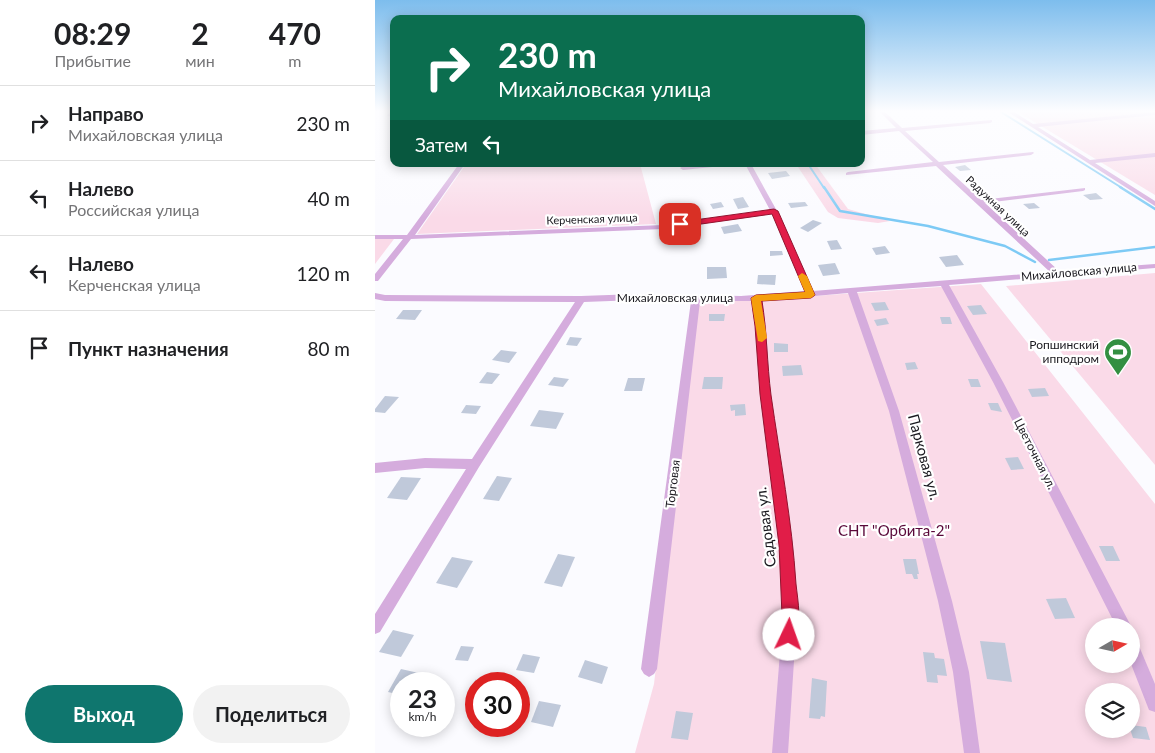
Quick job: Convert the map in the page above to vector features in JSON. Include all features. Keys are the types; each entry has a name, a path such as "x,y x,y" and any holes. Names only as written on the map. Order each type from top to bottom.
{"street":[{"name":"Радужная улица","path":"919,147 1057,274"},
{"path":"1066,147 1155,204"},
{"path":"848,174 1031,153"},
{"path":"1090,162 1155,154"},
{"path":"375,279 409,237 460,167"},
{"path":"683,168 693,167"},
{"path":"750,167 774,211 811,295"},
{"path":"979,202 1083,189"},
{"name":"Керченская улица","path":"375,237 663,227 774,211"},
{"name":"Михайловская улица","path":"375,296 385,298 756,298 1155,266"},
{"name":"Цветочная ул.","path":"944,283 998,382 1120,618"},
{"name":"Парковая ул.","path":"853,291 895,411 945,601 961,672 972,753"},
{"name":"Торговая","path":"649,669 696,298"},
{"name":"Садовая ул.","path":"756,298 761,326 765,394 786,545 790,615 780,753"},
{"path":"375,627 475,464 581,299"},
{"path":"375,468 425,463 475,464"},
{"path":"1140,666 1155,704"}],"green space":[{"path":"1076,147 1155,147 1155,195"},
{"path":"464,167 641,167 656,224 417,234"},
{"path":"798,167 817,167 848,209 890,221 878,223 838,218 828,212"},
{"path":"375,239 394,239 375,264"},
{"name":"Ропшинский ипподром","path":"1155,273 1155,465 1006,286"},
{"name":"СНТ \"Орбита-2\"","path":"981,284 1155,504 1155,753 635,753 654,684 699,300 744,301"}],"building":[{"path":"965,165 971,170 960,171 955,167"},
{"path":"786,171 790,176 772,179 768,173"},
{"path":"1096,193 1103,199 1090,200 1083,195"},
{"path":"743,197 749,207 738,209 733,199"},
{"path":"721,202 724,207 713,209 710,204"},
{"path":"805,202 808,206 791,208 788,203"},
{"path":"1034,203 1040,208 1029,209 1023,204"},
{"path":"675,207 692,208 690,213 673,212"},
{"path":"813,220 822,223 808,232 800,228"},
{"path":"738,224 742,231 724,234 721,227"},
{"path":"837,240 842,249 831,250 827,241"},
{"path":"885,246 890,253 876,255 872,248"},
{"path":"770,251 782,251 783,255 770,256"},
{"path":"957,255 964,265 946,267 939,257"},
{"path":"835,263 840,274 823,276 818,265"},
{"path":"707,267 726,267 727,278 707,279"},
{"path":"758,275 776,275 775,285 757,284"},
{"path":"885,302 889,310 875,311 871,303"},
{"path":"981,305 987,314 973,315 967,306"},
{"path":"403,310 422,310 415,320 396,319"},
{"path":"709,314 725,314 724,321 709,321"},
{"path":"940,317 950,317 952,324 942,324"},
{"path":"886,318 889,324 877,326 874,320"},
{"path":"570,337 582,338 577,346 566,345"},
{"path":"774,343 788,344 788,352 774,352"},
{"path":"501,350 517,352 509,363 492,360"},
{"path":"915,362 918,369 907,370 905,363"},
{"path":"801,365 803,375 783,376 782,366"},
{"path":"487,372 500,374 492,384 479,383"},
{"path":"554,377 569,379 563,387 548,385"},
{"path":"704,377 723,377 722,389 702,389"},
{"path":"628,378 645,378 642,391 624,391"},
{"path":"968,379 978,379 981,387 971,387"},
{"path":"1045,388 1049,396 1032,397 1028,389"},
{"path":"385,396 399,397 385,413 375,412 375,409"},
{"path":"988,403 998,403 1002,412 991,410"},
{"path":"745,404 746,415 735,416 735,410 731,411 730,405"},
{"path":"466,405 481,406 476,414 461,413"},
{"path":"539,410 564,413 556,429 530,426"},
{"path":"1018,457 1024,469 1011,470 1005,458"},
{"path":"497,476 512,478 499,501 483,499"},
{"path":"401,477 421,478 407,500 387,498"},
{"path":"1099,546 1113,546 1120,561 1106,561"},
{"path":"558,554 575,557 562,587 544,583"},
{"path":"452,557 473,561 457,588 436,583"},
{"path":"903,559 916,559 918,579 914,579 912,574 906,574"},
{"path":"1066,598 1075,618 1055,619 1046,599"},
{"path":"393,630 414,635 401,657 379,652"},
{"path":"980,641 1005,643 1012,682 987,679"},
{"path":"461,646 474,647 468,661 455,660"},
{"path":"923,652 934,653 935,658 944,659 947,676 937,675 938,683 927,682"},
{"path":"523,654 540,657 534,673 516,670"},
{"path":"585,660 608,667 602,684 578,677"},
{"path":"401,669 414,672 399,672"},
{"path":"812,678 827,681 825,717 821,716 820,719 809,718"},
{"path":"539,701 561,705 553,727 531,722"},
{"path":"676,711 693,713 688,740 671,738"},
{"path":"1140,726 1146,727 1150,740 1133,738 1140,738"}],"waterway":[{"path":"1057,147 1122,188"},
{"path":"810,167 824,188"},
{"path":"824,187 840,211 928,226 1005,246 1035,262"},
{"path":"1120,187 1155,209"},
{"path":"1049,260 1155,247"}],"slow traffic":[{"path":"762,338 756,298 811,295 802,276"}],"place":[{"name":"Ропшинский ипподром","path":"1118,376"}],"route":[{"path":"680,224 774,211 811,295 756,298 761,326 765,394 786,545 790,615 789,635"}]}
